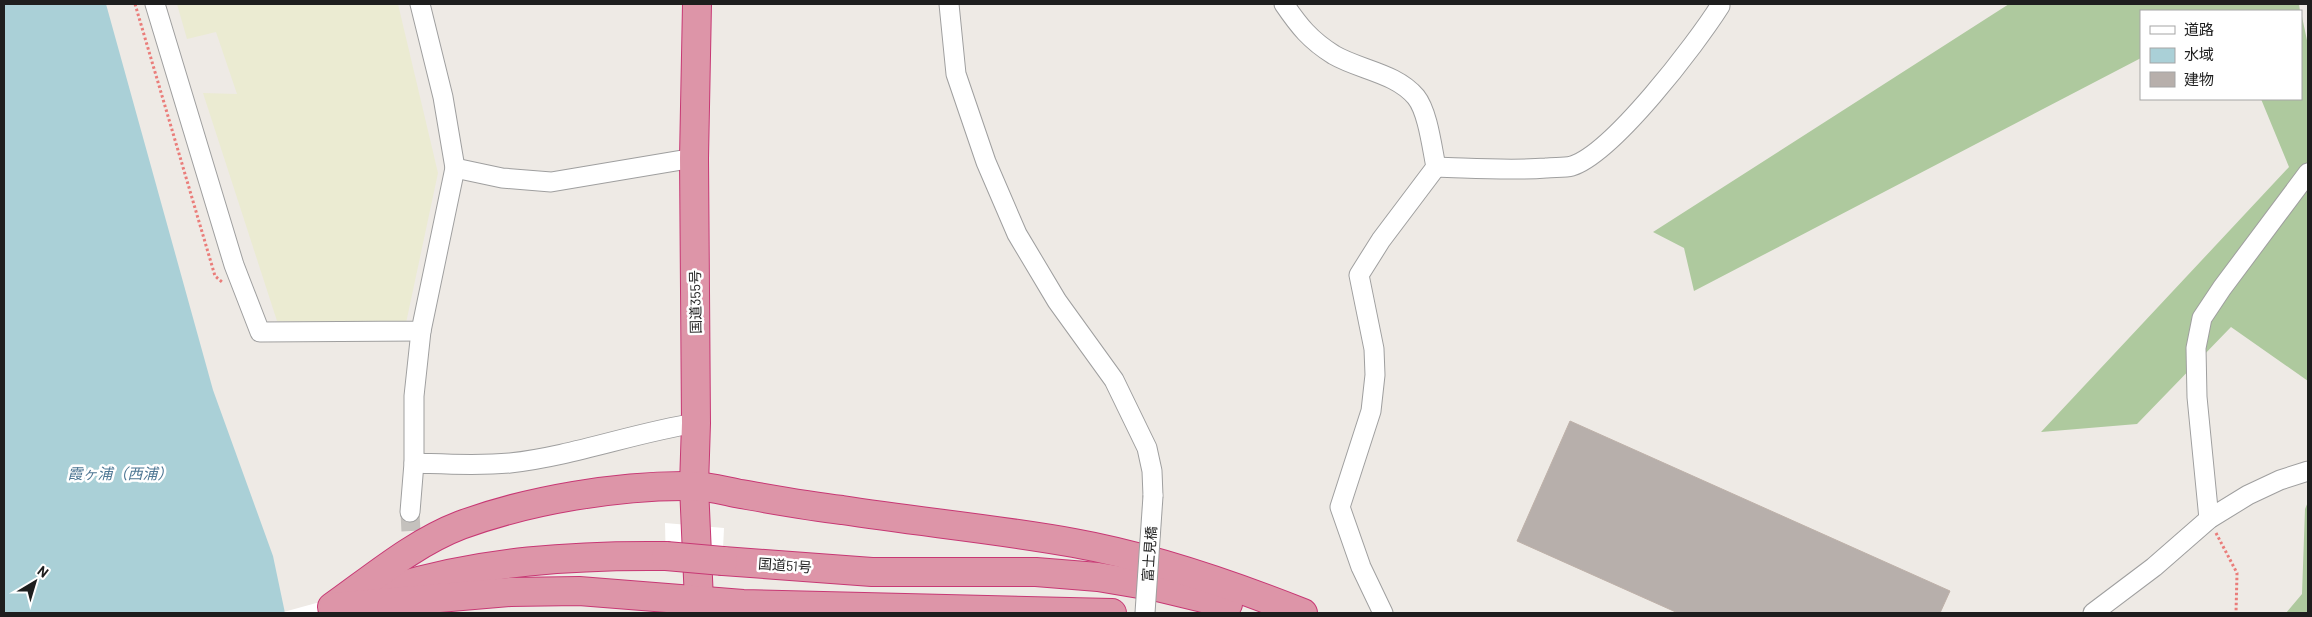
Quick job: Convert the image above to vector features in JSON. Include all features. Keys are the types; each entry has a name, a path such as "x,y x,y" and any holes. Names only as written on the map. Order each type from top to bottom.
{"highway":[{"name":"国道355号","path":"697,4 694,158 696,422 694,486 699,601"},
{"path":"323,610 427,541 462,524 539,503 576,496 649,486 694,486 805,505 1076,543 1172,568 1267,599 1303,613"},
{"name":"国道51号","path":"323,610 445,575 502,564 569,557 666,556 872,572 1036,572 1098,577 1157,586 1221,601 1259,613"},
{"path":"323,610 490,594 569,591 743,604 943,611 1072,611 1112,613"}],"street":[{"path":"155,4 234,265 260,332 422,331"},
{"path":"410,512 414,463 414,396 422,331 455,168 443,97 420,4"},
{"name":"富士見橋","path":"949,4 956,74 986,162 1017,234 1057,301 1114,380 1147,448 1152,471 1153,496 1144,613"},
{"path":"1284,4 1304,33 1335,55 1397,82 1416,97 1425,118 1436,167"},
{"path":"1436,167 1537,169 1572,166 1590,157 1619,133 1702,34 1720,6"},
{"path":"455,168 502,178 550,182 694,158"},
{"path":"1383,613 1361,567 1340,507 1371,411 1375,375 1374,349 1359,275 1380,240 1436,167"},
{"path":"2209,519 2197,397 2196,348 2202,318 2222,288 2308,173"},
{"path":"414,463 488,465 511,462 554,455 658,429 696,422"},
{"path":"2093,613 2154,567 2209,519 2248,495 2280,480 2308,471"}],"path":[{"path":"2209,519 2237,573 2236,613"}],"green space":[{"path":"177,4 398,4 438,173 406,323 277,321 203,93 237,94 216,32 187,39"},
{"path":"2009,4 2299,4 2300,10 2140,10 2140,59 1694,291 1684,248 1653,232"},
{"path":"2302,17 2308,45 2308,381 2231,327 2137,424 2041,432 2289,167 2261,100 2302,100"},
{"path":"2308,502 2308,613 2286,613 2302,594 2305,509"}],"water":[{"name":"霞ヶ浦（西浦）","path":"4,4 106,4 213,390 273,556 285,613 4,613"}],"pier":[{"path":"665,523 724,528 722,570 666,567"},
{"path":"320,602 325,613 280,613"}],"building":[{"path":"1570,421 1950,591 1940,613 1678,613 1517,541"}],"tunnel":[{"path":"410,512 414,593"}]}
